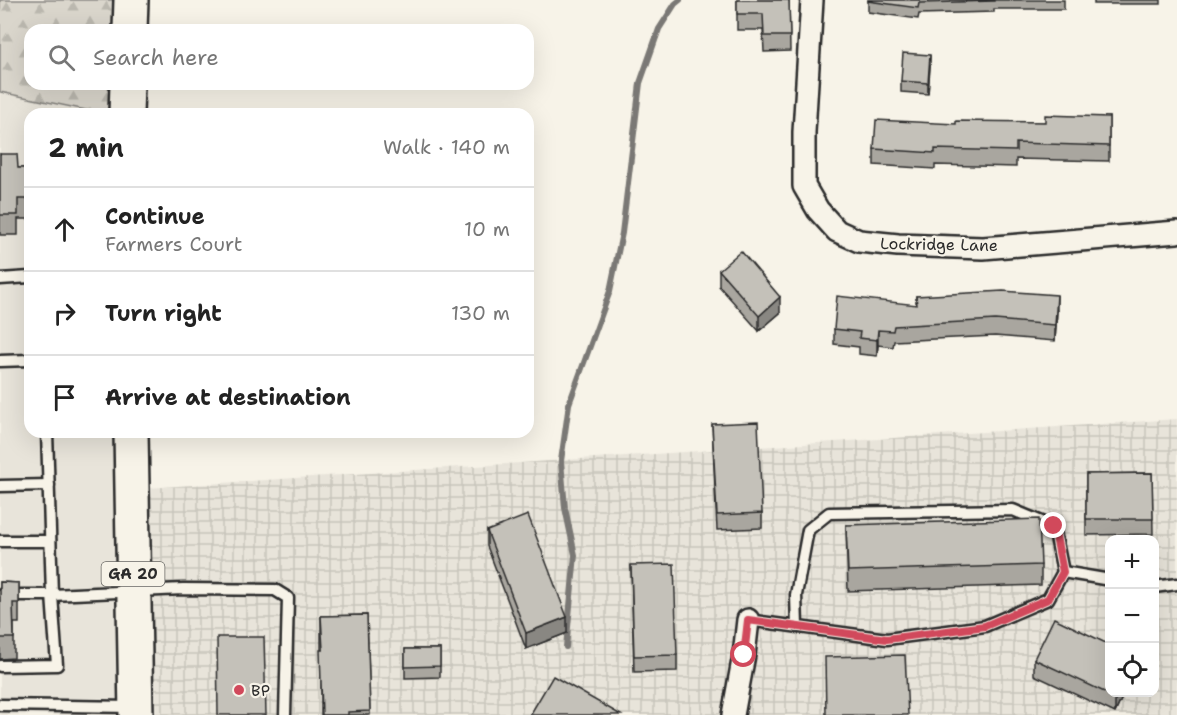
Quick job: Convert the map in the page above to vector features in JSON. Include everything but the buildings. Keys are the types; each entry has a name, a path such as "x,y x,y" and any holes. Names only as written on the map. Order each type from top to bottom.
{"main road":[{"path":"130,24 131,0"},
{"path":"126,108 127,90"},
{"name":"GA 20","path":"131,438 136,711"}],"street":[{"name":"Lockridge Lane","path":"812,0 804,132 804,186 818,210 837,231 860,241 898,245 982,248 1177,232"},
{"path":"733,715 748,620"}],"lane":[{"path":"0,279 24,277"},
{"path":"0,361 24,360"},
{"path":"0,666 57,665 52,595 47,438"},
{"path":"0,486 49,485"},
{"path":"748,620 797,627 887,639 985,626 1048,599 1063,572 1054,526 1013,510 829,513 808,530 796,595 797,627"},
{"path":"0,541 50,541"},
{"path":"1063,572 1105,579"},
{"path":"1159,586 1177,584"},
{"path":"0,595 183,589 275,590 288,598 285,715"},
{"path":"0,705 29,710 136,711"}],"shaded area":[{"path":"0,92 76,108 24,108 24,438 132,438 136,715 0,715"},
{"path":"1177,419 1177,715 136,715 133,489"}],"green space":[{"path":"0,0 126,0 127,24 24,24 24,90 128,90 128,108 76,108 0,92"}],"waterway":[{"path":"566,647 575,555 565,508 561,461 569,404 610,291 622,233 640,83 659,29 680,0"}],"place":[{"name":"BP","path":"239,690"}],"route":[{"path":"744,655 748,620 887,639 985,626 1048,599 1063,572 1054,526"}]}
